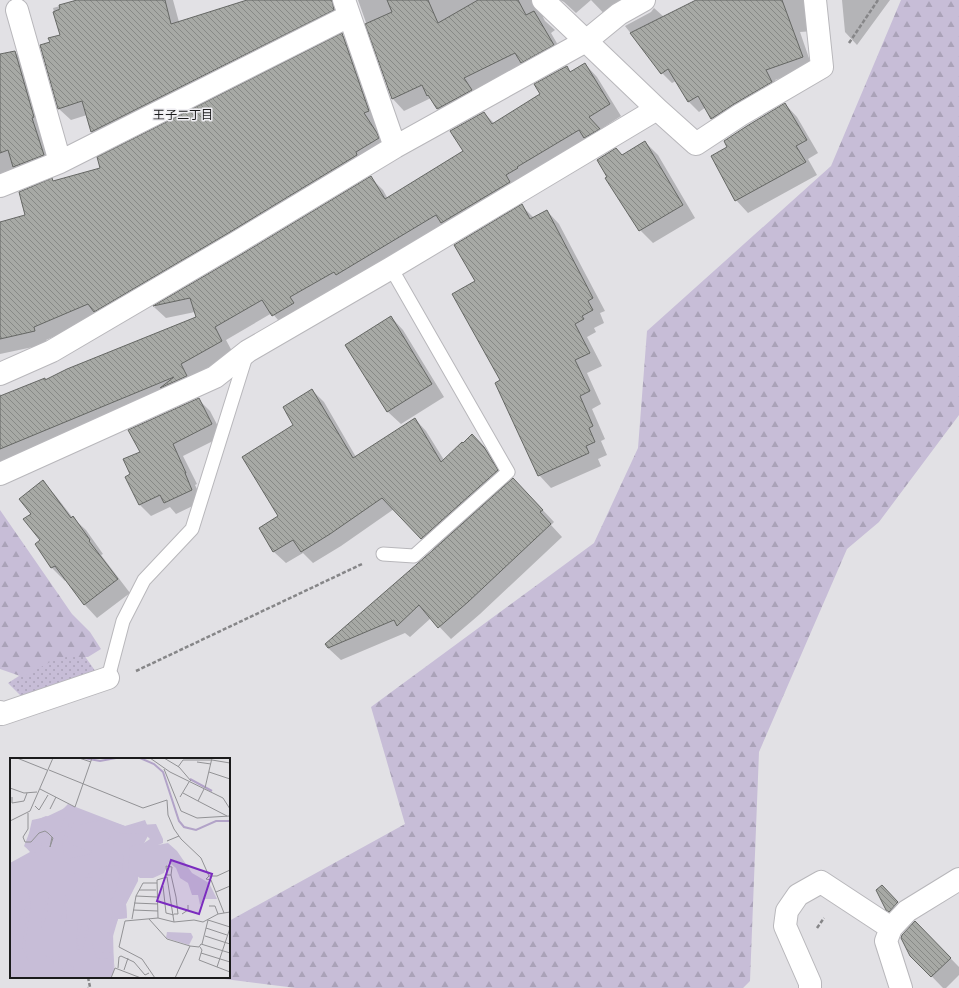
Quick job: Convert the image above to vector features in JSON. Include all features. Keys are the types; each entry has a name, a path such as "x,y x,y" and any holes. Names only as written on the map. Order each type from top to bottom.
{"street":[{"path":"543,0 657,109 696,144 740,115 822,66 815,0"},
{"path":"0,374 52,351 236,243 395,147 586,41 619,14 644,0"},
{"path":"0,186 60,162 347,8 395,147"},
{"path":"15,9 60,162"},
{"path":"0,474 215,377 248,351 391,268 657,109"},
{"path":"0,712 2,714 108,678"},
{"path":"901,988 886,941 891,928 906,911 959,879"},
{"path":"810,988 810,983 784,926 787,911 798,895 821,882 891,928"}],"lane":[{"path":"383,554 414,556 508,472 391,268"},
{"path":"108,678 123,621 144,580 192,529 248,351"}],"path":[{"path":"820,52 848,43 878,0"},
{"path":"108,678 126,676 383,554"},
{"path":"797,954 842,895"},
{"path":"88,978 90,987 88,988"}],"green space":[{"path":"901,0 959,0 959,415 879,522 847,549 759,752 750,981 743,988 296,988 217,978 230,978 230,920 405,824 371,707 594,543 638,448 647,331 831,166"},
{"path":"0,510 72,614 90,632 101,649 88,657 66,657 50,662 23,677 0,669"},
{"path":"74,641 96,672 23,698 8,683"}],"building":[{"path":"77,0 165,0 171,24 247,0 332,0 334,10 91,132 82,101 58,109 40,45 50,42 48,38 60,35 53,12 60,9 59,5"},
{"path":"387,0 428,0 438,23 478,0 518,0 526,15 534,11 554,45 521,63 515,53 464,78 472,90 437,109 428,95 427,96 422,85 392,99 365,24 392,12"},
{"path":"696,0 782,0 803,57 766,70 772,82 711,119 698,96 688,102 668,69 661,74 630,33"},
{"path":"342,33 369,111 364,113 379,138 356,152 357,155 94,312 88,304 34,327 35,331 0,339 0,222 25,215 19,192 52,178 53,181 100,168 97,157"},
{"path":"15,51 34,117 32,118 44,155 13,167 8,150 0,153 0,54"},
{"path":"585,63 610,104 589,117 600,129 584,138 579,130 506,175 510,182 441,223 436,215 336,275 334,272 290,297 294,303 272,316 262,300 215,327 222,341 181,364 187,376 160,388 174,377 0,449 0,396 45,378 45,380 67,369 196,317 190,298 153,306 371,176 385,199 463,151 450,131 484,112 492,124 540,94 534,84 567,66 570,72"},
{"path":"785,103 807,140 796,146 806,162 735,201 711,156 727,147 724,141"},
{"path":"645,141 683,205 639,231 605,178 607,177 597,160 616,148 622,155"},
{"path":"522,204 530,219 547,210 593,298 588,301 593,310 582,316 584,319 575,324 590,353 575,360 590,391 580,396 593,426 589,428 595,442 586,446 589,453 538,476 495,383 500,380 452,294 475,281 454,245"},
{"path":"391,316 432,384 387,412 345,345"},
{"path":"312,389 353,458 415,418 441,462 472,434 484,447 498,470 421,539 382,498 301,552 293,540 273,552 259,528 278,516 242,457 293,425 283,407"},
{"path":"199,398 212,424 173,444 192,490 164,503 160,495 139,505 125,477 130,474 123,459 140,452 128,430"},
{"path":"513,478 543,510 540,512 551,524 468,602 438,628 419,605 397,626 394,620 328,648 325,644"},
{"path":"43,480 71,518 73,516 90,540 89,541 118,579 84,605 55,566 51,568 35,544 40,540 23,519 31,514 19,499"},
{"path":"882,885 898,902 889,912 886,910 876,890"},
{"path":"915,921 951,958 931,977 910,956 901,938"}],"district":[{"name":"王子二丁目","path":"183,115"}]}
